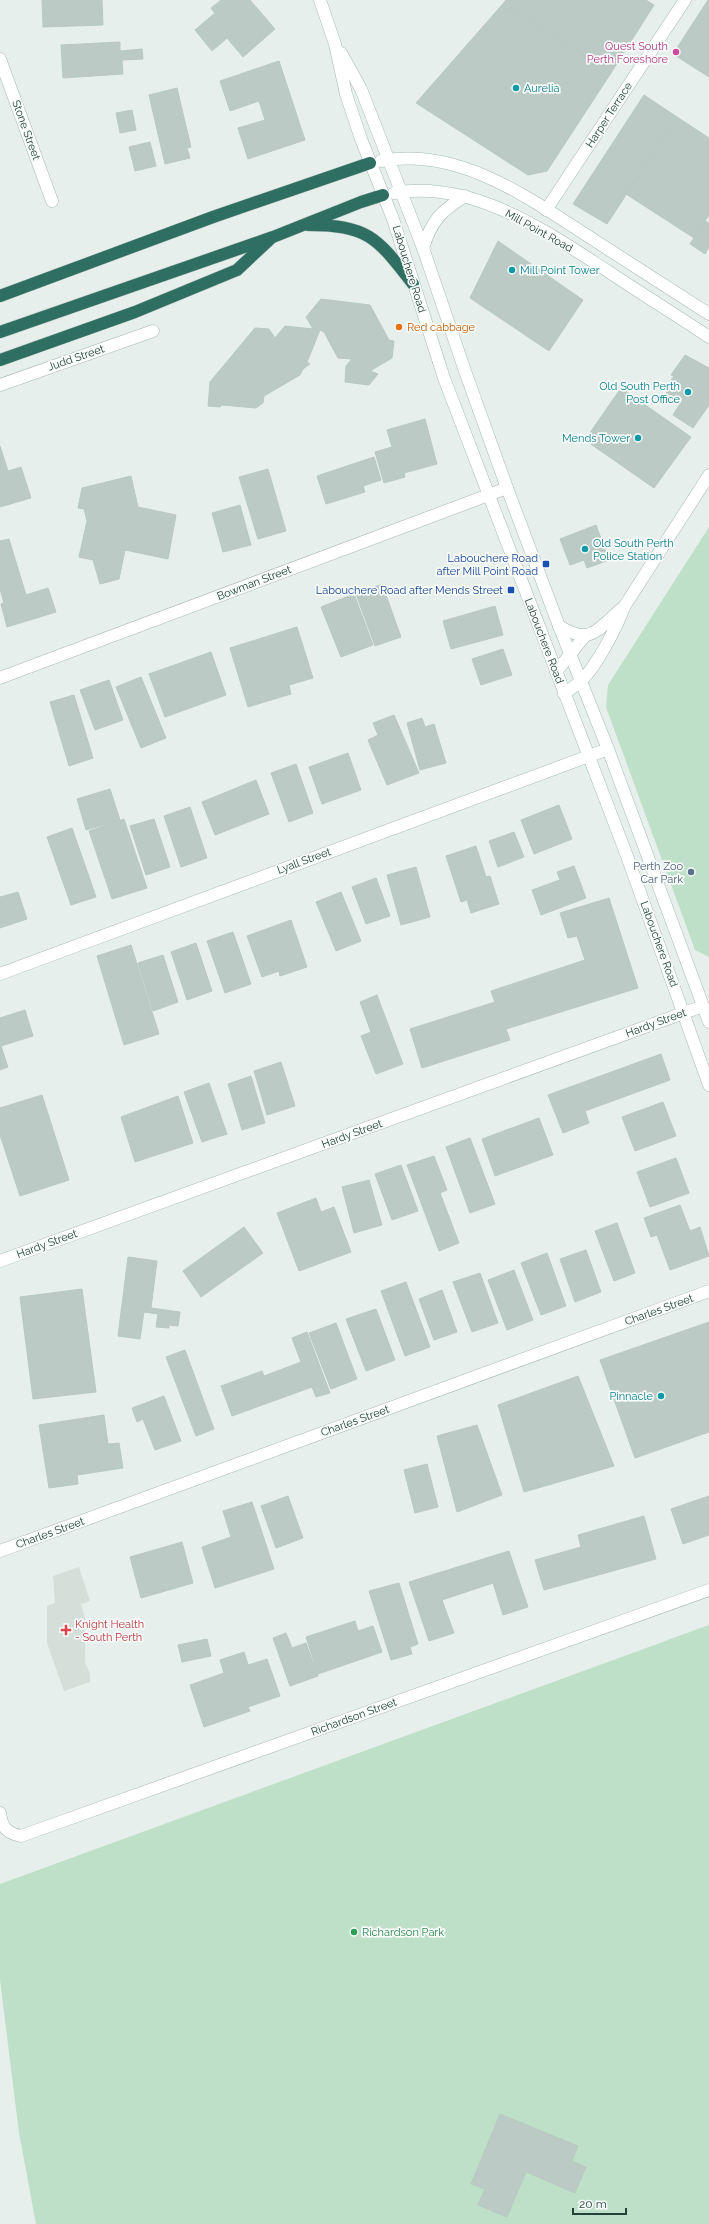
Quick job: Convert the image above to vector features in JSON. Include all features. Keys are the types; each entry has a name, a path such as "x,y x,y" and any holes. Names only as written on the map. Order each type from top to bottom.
{"highway":[{"path":"0,296 213,216 370,163"},
{"path":"0,332 273,237 383,195"},
{"path":"301,226 349,227 368,235 385,248 413,284"},
{"path":"0,360 134,312 237,270 273,237"}],"street":[{"path":"320,0 336,44 346,94 383,195"},
{"name":"Harper Terrace","path":"546,210 684,0"},
{"path":"336,44 361,89 388,160"},
{"name":"Stone Street","path":"0,59 52,201"},
{"name":"Mill Point Road","path":"370,163 388,160 428,159 473,171 546,210 709,314"},
{"name":"Labouchere Road","path":"388,160 423,248 464,371 507,488 559,626 582,680 709,1022"},
{"name":"Mill Point Road","path":"383,195 425,190 464,196 524,221 581,254 709,337"},
{"name":"Labouchere Road","path":"383,195 393,219 444,378 627,856 709,1085"},
{"path":"423,248 434,220 445,209 464,196"},
{"name":"Judd Street","path":"0,385 153,331"},
{"path":"564,694 582,680 617,627 624,607 709,475"},
{"name":"Bowman Street","path":"0,678 507,488"},
{"path":"556,672 584,637 594,632 624,607"},
{"path":"559,626 572,634 584,637"},
{"name":"Lyall Street","path":"0,974 608,749"},
{"name":"Hardy Street","path":"0,1261 703,1006"},
{"name":"Charles Street","path":"0,1551 709,1291"},
{"name":"Richardson Street","path":"1,1819 10,1834 21,1836 709,1590"}],"shaded area":[{"name":"Knight Health - South Perth","path":"79,1567 90,1601 81,1604 85,1618 85,1662 90,1674 90,1682 64,1691 47,1643 47,1606 55,1603 53,1576"}],"green space":[{"path":"709,527 709,957 695,950 606,707 608,685"},
{"name":"Richardson Park","path":"709,1625 709,2224 36,2224 19,2133 0,1980 0,1884"}],"building":[{"path":"42,0 102,0 103,25 43,27"},
{"path":"221,0 250,0 275,29 243,57 227,38 212,51 195,30 215,13 211,8"},
{"path":"506,0 646,0 654,5 611,73 512,8 510,12 501,6"},
{"path":"709,0 709,77 673,54"},
{"name":"Aurelia","path":"501,6 510,12 512,8 611,73 547,171 528,175 416,103"},
{"path":"120,42 120,51 142,49 143,59 122,60 123,74 63,78 61,45"},
{"path":"279,61 305,140 248,159 238,128 265,120 259,101 230,111 220,81"},
{"path":"177,88 191,147 187,148 190,158 165,164 149,95"},
{"path":"644,95 677,117 607,224 573,204"},
{"path":"132,110 136,130 120,133 116,113"},
{"path":"677,117 709,138 709,215 694,238 626,194"},
{"path":"150,142 156,166 135,171 129,147"},
{"path":"705,221 709,223 709,247 705,254 690,244"},
{"name":"Mill Point Tower","path":"498,241 583,300 549,351 470,298"},
{"path":"321,299 370,305 389,340 394,341 392,358 370,371 378,374 369,385 345,382 346,366 352,359 338,358 324,332 320,330 307,362 310,364 303,369 300,375 264,396 263,403 256,408 222,405 220,407 208,406 210,382 255,328 269,329 275,338 285,326 313,329 306,317"},
{"name":"Old South Perth Post Office","path":"685,355 709,368 709,405 693,428 673,415 683,399 677,396 674,401 665,395 668,390 666,388 674,376 671,375"},
{"name":"Mends Tower","path":"621,388 691,437 654,488 585,440"},
{"path":"425,419 437,464 404,473 405,477 384,483 375,452 392,447 387,430"},
{"path":"0,446 8,471 21,467 31,498 0,507"},
{"path":"374,457 381,480 363,486 365,492 326,504 317,476"},
{"path":"268,469 286,531 258,539 239,477"},
{"path":"131,476 138,507 176,515 168,559 125,550 119,579 100,584 93,560 79,557 87,521 84,509 78,508 82,488"},
{"path":"240,505 251,545 223,552 212,513"},
{"name":"Old South Perth Police Station","path":"596,525 609,560 587,568 584,560 570,565 560,539"},
{"path":"9,539 26,595 48,588 56,612 7,627 1,604 4,603 0,589 0,541"},
{"path":"382,584 401,637 375,646 356,594"},
{"path":"354,594 373,645 341,657 321,607"},
{"path":"495,606 503,635 451,649 443,621"},
{"path":"297,627 313,678 289,685 291,694 248,707 230,648"},
{"path":"503,649 512,675 481,685 472,659"},
{"path":"211,652 226,695 165,717 149,674"},
{"path":"141,677 166,738 141,748 116,687"},
{"path":"109,680 123,720 95,730 80,690"},
{"path":"74,695 93,758 69,766 50,702"},
{"path":"394,715 419,773 387,785 368,740 378,735 373,723"},
{"path":"422,718 425,727 434,724 446,763 420,770 407,723"},
{"path":"348,753 361,790 322,804 309,767"},
{"path":"296,764 313,813 289,822 271,773"},
{"path":"256,780 269,814 215,835 202,802"},
{"path":"110,789 120,820 86,830 77,799"},
{"path":"559,805 572,839 534,854 521,820"},
{"path":"190,807 207,858 181,867 164,816"},
{"path":"124,819 147,888 112,899 89,831"},
{"path":"154,819 170,867 146,875 130,826"},
{"path":"72,828 96,897 71,905 47,837"},
{"path":"514,832 524,857 498,867 489,841"},
{"path":"476,846 486,877 490,876 499,904 471,913 467,900 461,902 446,856"},
{"path":"574,866 586,898 541,915 532,890 560,880 557,872"},
{"path":"416,867 430,917 401,925 387,875"},
{"path":"376,878 390,916 366,924 352,887"},
{"path":"18,892 27,919 0,928 0,897"},
{"path":"341,892 361,941 336,951 316,902"},
{"path":"609,898 638,988 506,1029 510,1040 422,1068 410,1029 495,1002 491,991 585,960 577,936 568,938 560,913"},
{"path":"291,920 307,967 280,976 279,971 262,977 247,936"},
{"path":"233,932 251,984 225,993 207,941"},
{"path":"196,943 212,991 187,1000 171,952"},
{"path":"131,945 159,1034 124,1045 97,956"},
{"path":"163,955 178,1002 153,1011 138,963"},
{"path":"377,995 403,1064 376,1074 361,1036 371,1032 360,1002"},
{"path":"25,1010 33,1036 1,1046 8,1067 0,1070 0,1018"},
{"path":"661,1054 670,1080 585,1111 589,1123 563,1133 548,1095"},
{"path":"281,1062 295,1106 267,1115 254,1071"},
{"path":"251,1076 265,1123 242,1130 228,1084"},
{"path":"209,1083 227,1134 202,1142 184,1092"},
{"path":"42,1095 69,1180 20,1196 0,1135 0,1108"},
{"path":"178,1096 193,1143 135,1162 121,1117"},
{"path":"663,1102 676,1136 635,1151 622,1117"},
{"path":"539,1118 553,1155 495,1176 482,1139"},
{"path":"470,1138 495,1204 470,1213 446,1147"},
{"path":"434,1156 447,1190 440,1193 459,1243 439,1251 407,1165"},
{"path":"676,1158 689,1193 650,1207 637,1172"},
{"path":"401,1165 418,1211 392,1220 375,1174"},
{"path":"369,1180 382,1225 354,1233 342,1187"},
{"path":"316,1198 321,1212 334,1207 351,1252 299,1271 277,1213"},
{"path":"680,1205 690,1231 700,1227 709,1256 670,1270 657,1235 651,1237 644,1218"},
{"path":"617,1223 635,1273 614,1281 595,1231"},
{"path":"244,1227 263,1253 201,1297 183,1271"},
{"path":"586,1250 601,1292 575,1302 560,1259"},
{"path":"547,1253 566,1306 541,1315 521,1263"},
{"path":"128,1257 157,1261 151,1308 180,1312 178,1326 169,1325 169,1328 156,1327 158,1314 144,1312 140,1339 118,1336"},
{"path":"514,1270 533,1320 507,1330 488,1280"},
{"path":"480,1273 498,1323 472,1332 453,1282"},
{"path":"406,1282 430,1347 405,1356 381,1291"},
{"path":"82,1289 96,1392 33,1399 20,1297"},
{"path":"442,1290 457,1332 434,1340 419,1299"},
{"path":"376,1309 395,1360 366,1371 346,1319"},
{"name":"Pinnacle","path":"709,1322 709,1432 635,1458 600,1360"},
{"path":"336,1323 357,1379 331,1389 309,1333"},
{"path":"307,1332 330,1393 316,1397 312,1387 232,1416 221,1386 262,1371 264,1376 301,1362 292,1338"},
{"path":"185,1350 214,1429 196,1436 166,1357"},
{"path":"578,1376 614,1466 524,1492 498,1405"},
{"path":"164,1396 181,1441 155,1450 143,1419 137,1422 132,1408"},
{"path":"104,1415 108,1444 119,1443 123,1468 77,1475 78,1484 49,1488 39,1425"},
{"path":"477,1425 502,1495 457,1512 437,1436"},
{"path":"427,1464 438,1507 415,1513 404,1470"},
{"path":"288,1496 303,1538 276,1548 261,1506"},
{"path":"709,1496 709,1535 683,1544 671,1509"},
{"path":"252,1502 274,1569 215,1588 202,1547 231,1537 223,1511"},
{"path":"644,1516 656,1559 544,1590 535,1560 581,1547 578,1535"},
{"path":"182,1542 193,1583 141,1598 130,1557"},
{"path":"509,1551 528,1607 503,1615 493,1583 442,1600 454,1633 429,1641 409,1582"},
{"path":"399,1583 418,1644 410,1647 412,1654 391,1660 369,1591"},
{"path":"355,1621 358,1631 373,1626 382,1652 318,1674 306,1637"},
{"path":"286,1633 292,1648 306,1643 318,1676 290,1686 273,1638"},
{"path":"207,1639 211,1656 182,1662 178,1645"},
{"path":"244,1652 248,1665 267,1659 280,1696 248,1707 250,1711 204,1727 190,1685 224,1673 220,1660"},
{"path":"500,2114 578,2146 572,2161 586,2167 575,2193 526,2172 507,2217 478,2205 485,2189 471,2184"}],"place":[{"name":"Quest South Perth Foreshore","path":"676,52"},
{"name":"Aurelia","path":"516,88"},
{"name":"Mill Point Tower","path":"512,270"},
{"name":"Red cabbage","path":"399,327"},
{"name":"Old South Perth Post Office","path":"688,392"},
{"name":"Mends Tower","path":"638,438"},
{"name":"Old South Perth Police Station","path":"585,549"},
{"name":"Labouchere Road after Mill Point Road","path":"546,564"},
{"name":"Labouchere Road after Mends Street","path":"511,590"},
{"name":"Perth Zoo Car Park","path":"691,872"},
{"name":"Pinnacle","path":"661,1396"},
{"name":"Knight Health - South Perth","path":"66,1630"},
{"name":"Richardson Park","path":"354,1932"}]}
